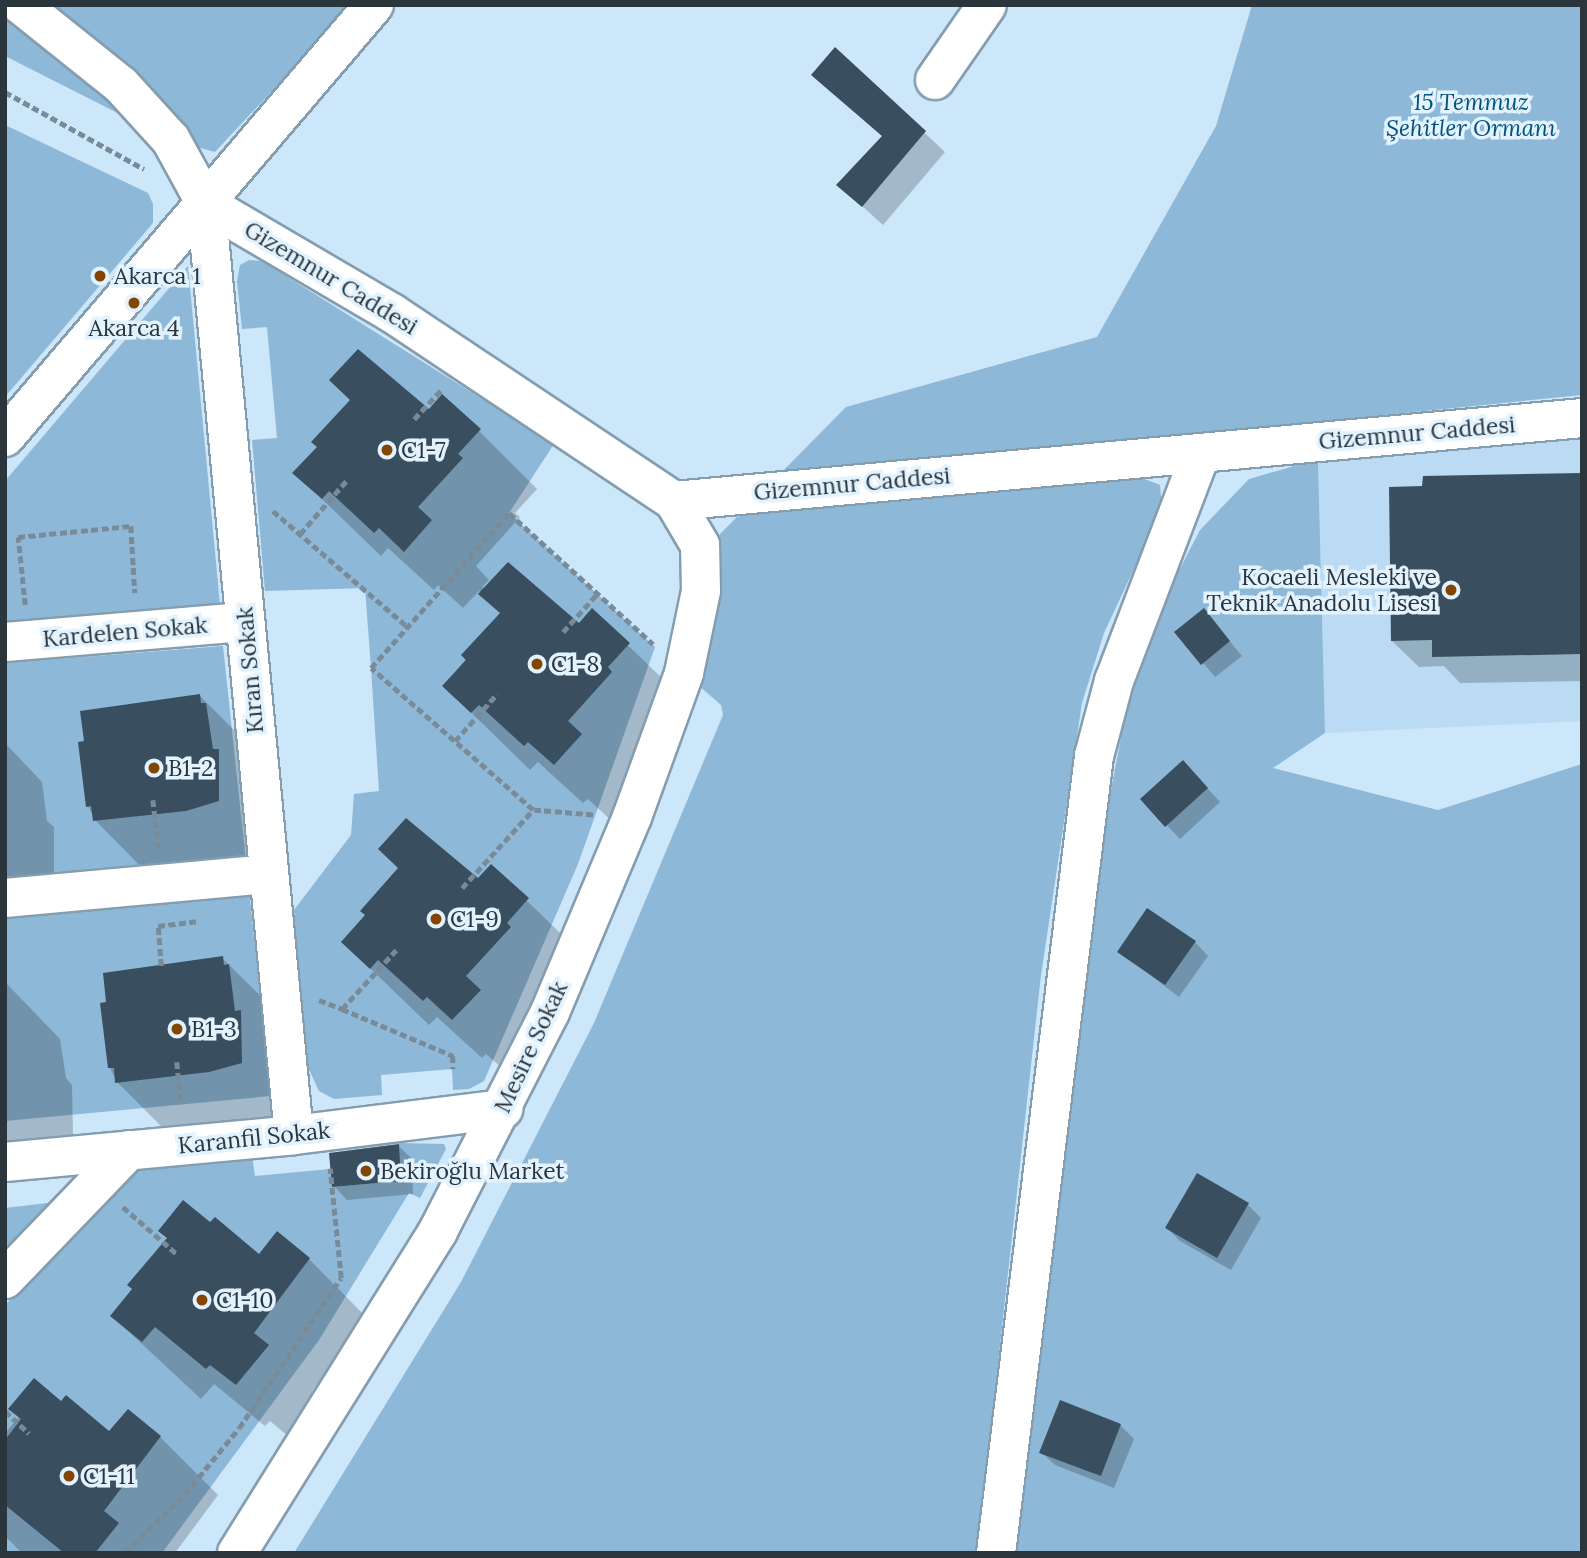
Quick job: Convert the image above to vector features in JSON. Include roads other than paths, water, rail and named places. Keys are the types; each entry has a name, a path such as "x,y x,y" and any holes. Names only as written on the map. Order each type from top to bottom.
{"street":[{"path":"21,5 121,85 171,140 206,204"},
{"path":"5,438 206,204 220,182 374,5"},
{"path":"935,80 987,5"},
{"name":"Gizemnur Caddesi","path":"206,204 392,313 674,501 1580,417"},
{"name":"Kıran Sokak","path":"206,204 294,1135"},
{"path":"996,1553 1094,756 1114,681 1201,453"},
{"name":"Mesire Sokak","path":"237,1553 438,1231 503,1109 550,1012 632,817 684,673 701,591 699,545 674,501"},
{"name":"Kardelen Sokak","path":"5,642 245,622"},
{"path":"5,898 247,876"},
{"name":"Karanfil Sokak","path":"5,1162 294,1135 503,1109"},
{"path":"5,1279 129,1150"}],"place":[{"name":"Akarca 1","path":"100,276"},
{"name":"Akarca 4","path":"134,303"},
{"name":"C1-7","path":"387,450"},
{"name":"Kocaeli Mesleki ve Teknik Anadolu Lisesi","path":"1451,590"},
{"name":"C1-8","path":"537,664"},
{"name":"B1-2","path":"154,768"},
{"name":"C1-9","path":"436,919"},
{"name":"B1-3","path":"177,1029"},
{"name":"Bekiroğlu Market","path":"366,1171"},
{"name":"C1-10","path":"202,1300"},
{"name":"C1-11","path":"69,1476"}],"park label":[{"name":"15 Temmuz Şehitler Ormanı","path":"1471,115"}]}
